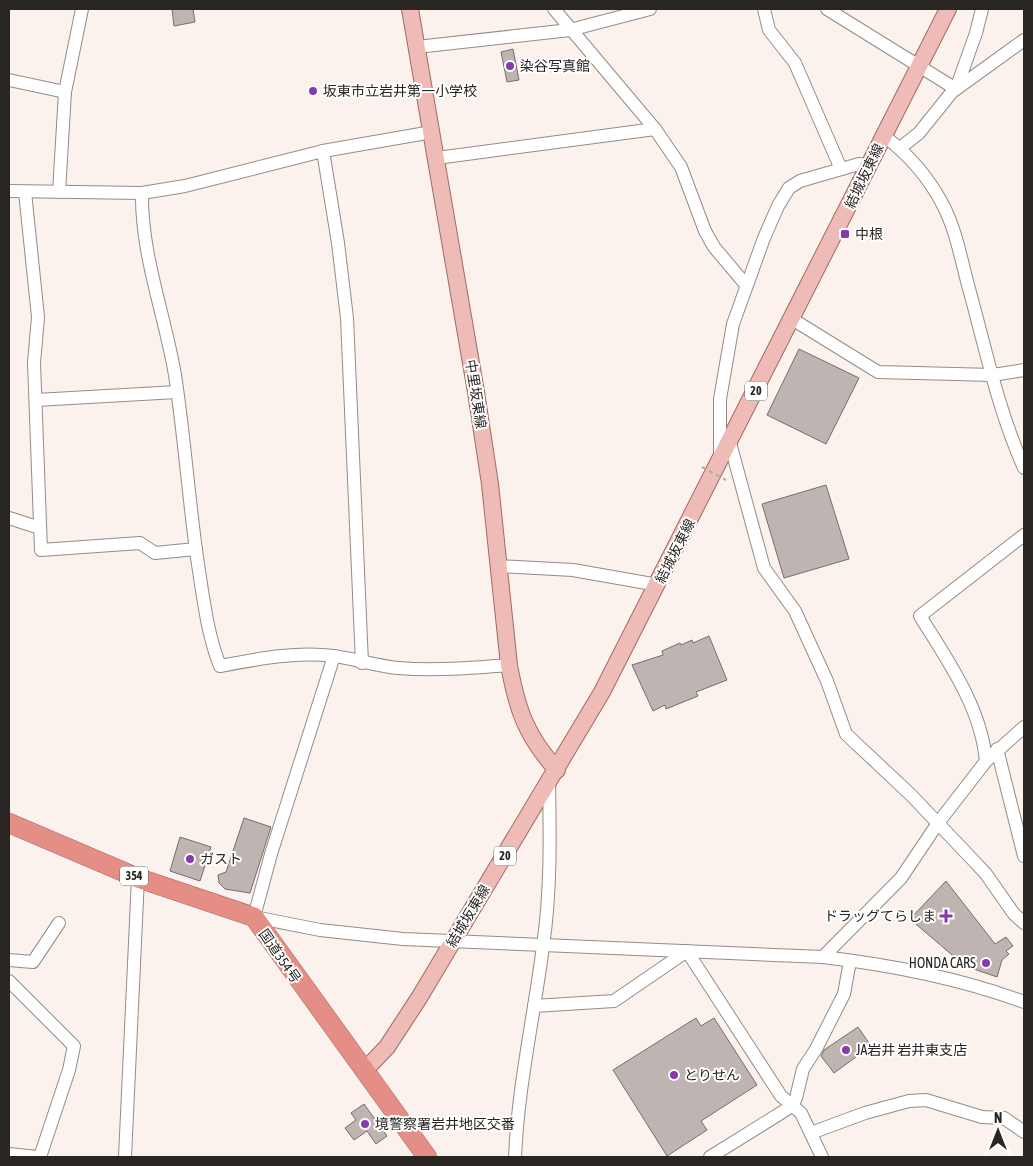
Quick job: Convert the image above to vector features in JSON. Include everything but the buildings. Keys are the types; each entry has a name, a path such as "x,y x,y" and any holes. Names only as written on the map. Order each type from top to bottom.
{"highway":[{"name":"国道354号","path":"9,823 138,878 254,917 427,1157"}],"main road":[{"name":"中里坂東線","path":"410,9 478,401 490,484 513,690 526,726 553,776"},
{"name":"結城坂東線","path":"364,1071 392,1039 553,776 602,692 658,585 948,9"}],"street":[{"path":"59,192 65,92 82,9"},
{"path":"554,9 655,129 681,167 705,231 714,247 746,285"},
{"path":"417,47 570,30 650,9"},
{"path":"764,9 768,30 794,63 841,168"},
{"path":"827,9 956,89"},
{"path":"956,89 976,33 982,9"},
{"path":"900,148 919,133 956,89 1024,40"},
{"path":"9,80 65,92"},
{"path":"437,158 655,129"},
{"path":"9,192 142,193 185,186 322,151 432,132"},
{"path":"884,136 900,148 935,192 950,219 993,375 1015,447 1024,468"},
{"path":"322,151 338,243 347,318 362,663"},
{"path":"720,462 720,399 733,324 764,238 788,188 800,181 841,168 859,164 870,166"},
{"path":"25,192 38,317 34,363 41,550 140,543 155,553 196,550"},
{"path":"142,193 141,209 152,280 167,331 177,392 196,550 211,645 220,666 290,656 334,656 362,663 409,668 470,669 509,665"},
{"path":"792,319 878,372 993,375 1024,370"},
{"path":"36,400 177,392"},
{"path":"730,442 764,568 795,611 826,681 846,734 938,822 986,874 1014,914 1024,923"},
{"path":"9,518 40,528"},
{"path":"986,761 984,739 970,702 920,616 1024,535"},
{"path":"498,566 573,570 658,585"},
{"path":"334,656 274,845 254,917 358,935 452,942 544,944 822,957 850,960 935,975 984,987 1024,1002"},
{"path":"822,957 901,878 938,822 986,761 1024,727"},
{"path":"998,749 1024,856"},
{"path":"515,1157 517,1109 544,944 553,776"},
{"path":"125,1157 138,878"},
{"path":"9,960 33,962 59,923"},
{"path":"534,1006 614,1000 686,951"},
{"path":"686,951 768,1078 781,1096 801,1113 822,1157"},
{"path":"710,1157 792,1106 796,1098 803,1069 816,1049 844,994 850,960"},
{"path":"9,981 74,1046 69,1070 39,1157 9,1154"},
{"path":"811,1133 865,1113 909,1101 926,1100 982,1117 1004,1118 1024,1132"}],"path":[{"path":"702,467 726,480"}],"place":[{"name":"染谷写真館","path":"510,66"},
{"name":"坂東市立岩井第一小学校","path":"313,91"},
{"name":"中根","path":"845,234"},
{"name":"ガスト","path":"190,859"},
{"name":"ドラッグてらしま","path":"946,916"},
{"name":"HONDA CARS","path":"986,963"},
{"name":"JA岩井 岩井東支店","path":"846,1050"},
{"name":"とりせん","path":"674,1075"},
{"name":"境警察署岩井地区交番","path":"365,1124"}]}
